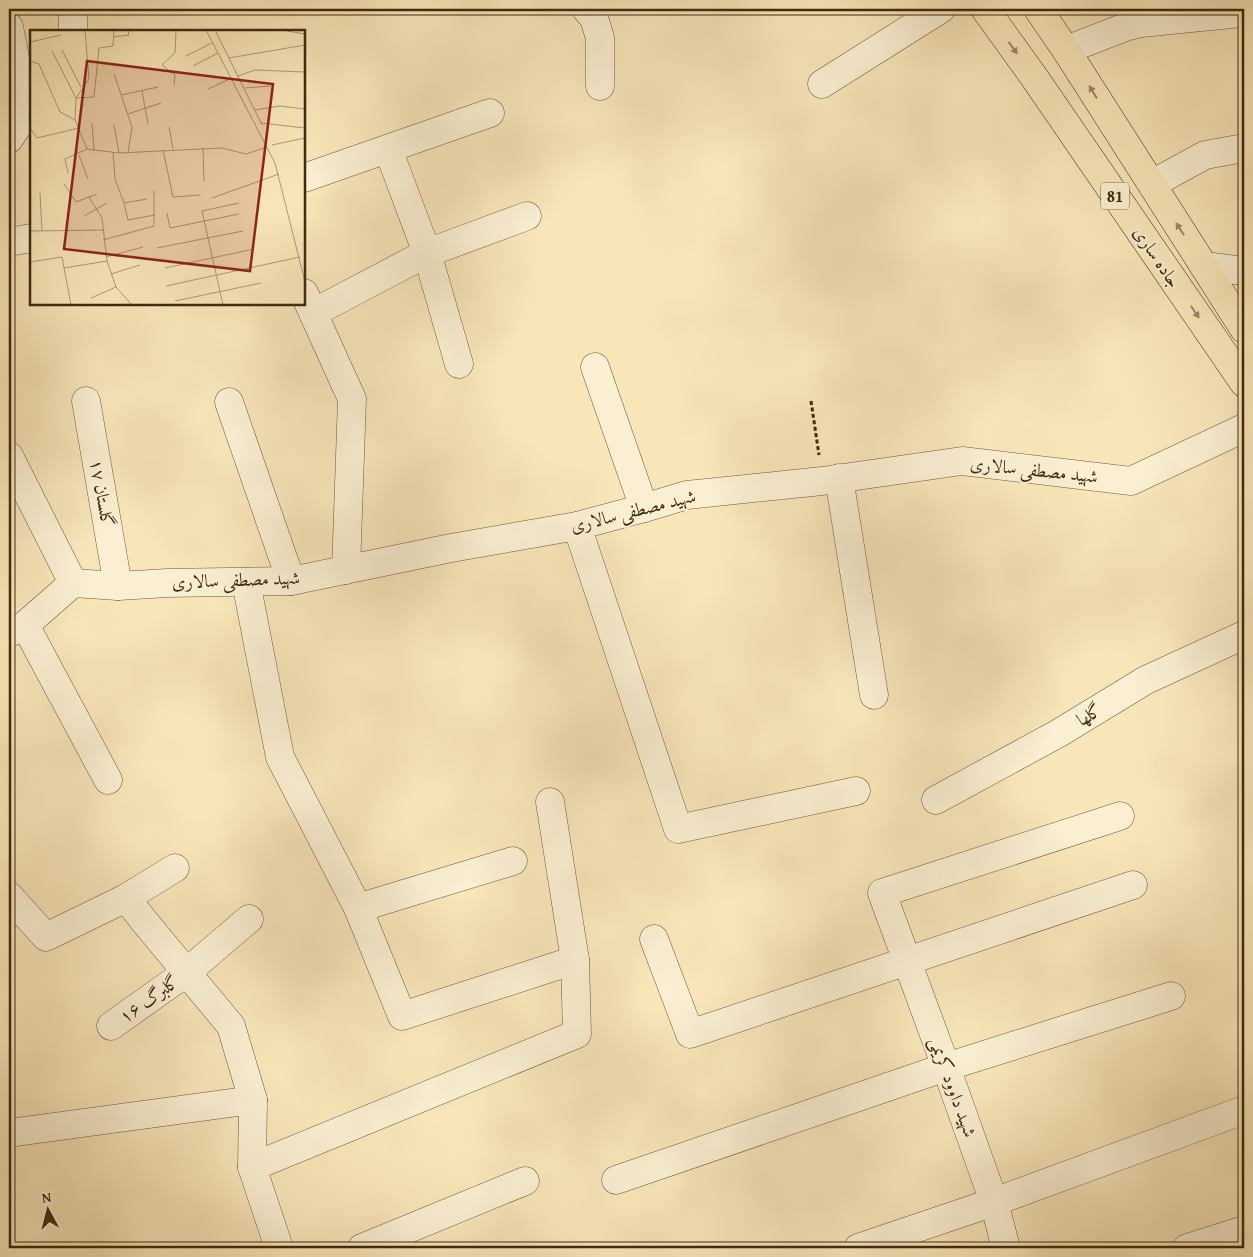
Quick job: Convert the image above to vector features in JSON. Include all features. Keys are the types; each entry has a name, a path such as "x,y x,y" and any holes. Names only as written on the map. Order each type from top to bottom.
{"highway":[{"name":"جاده ساری","path":"985,9 1034,77 1244,383"},
{"name":"جاده ساری","path":"1038,9 1244,329"}],"street":[{"path":"73,9 73,30"},
{"path":"586,9 594,18 600,38 600,86"},
{"path":"822,84 941,9"},
{"path":"1066,50 1134,24 1241,12"},
{"path":"9,27 26,114 9,139"},
{"path":"305,178 490,113"},
{"path":"1152,184 1205,155 1244,148"},
{"path":"388,149 427,253 460,364"},
{"path":"346,570 352,399 308,303 427,253 527,216"},
{"path":"9,242 30,238"},
{"path":"1204,266 1244,271"},
{"path":"595,367 644,508"},
{"name":"گلستان ۱۷","path":"86,401 118,586"},
{"path":"229,402 291,581"},
{"name":"شهید مصطفی سالاری","path":"73,583 118,586 167,582 291,581 451,548 576,526 687,495 830,480 962,461 1132,481 1244,428"},
{"path":"9,456 73,583 17,629 108,780"},
{"path":"830,480 874,695"},
{"path":"576,526 678,829 856,791"},
{"path":"246,582 280,757 358,908 402,1016 575,960"},
{"name":"گلها","path":"936,800 1059,733 1146,680 1244,635"},
{"path":"252,1167 577,1034 575,960 550,802"},
{"name":"شهید داوود کریمی","path":"1006,1248 994,1202 882,893 1120,816"},
{"path":"358,908 513,861"},
{"path":"9,896 46,937 126,898 175,868"},
{"path":"654,938 690,1034 1133,885"},
{"path":"126,898 231,1026 253,1100 252,1167 279,1248"},
{"name":"گلبرگ ۱۶","path":"111,1026 187,972 249,918"},
{"path":"616,1180 946,1067 1171,996"},
{"path":"9,1133 253,1100"},
{"path":"858,1248 994,1202 1244,1110"},
{"path":"362,1248 525,1181"},
{"path":"1187,1248 1244,1230"}],"path":[{"path":"811,401 830,480"}]}
